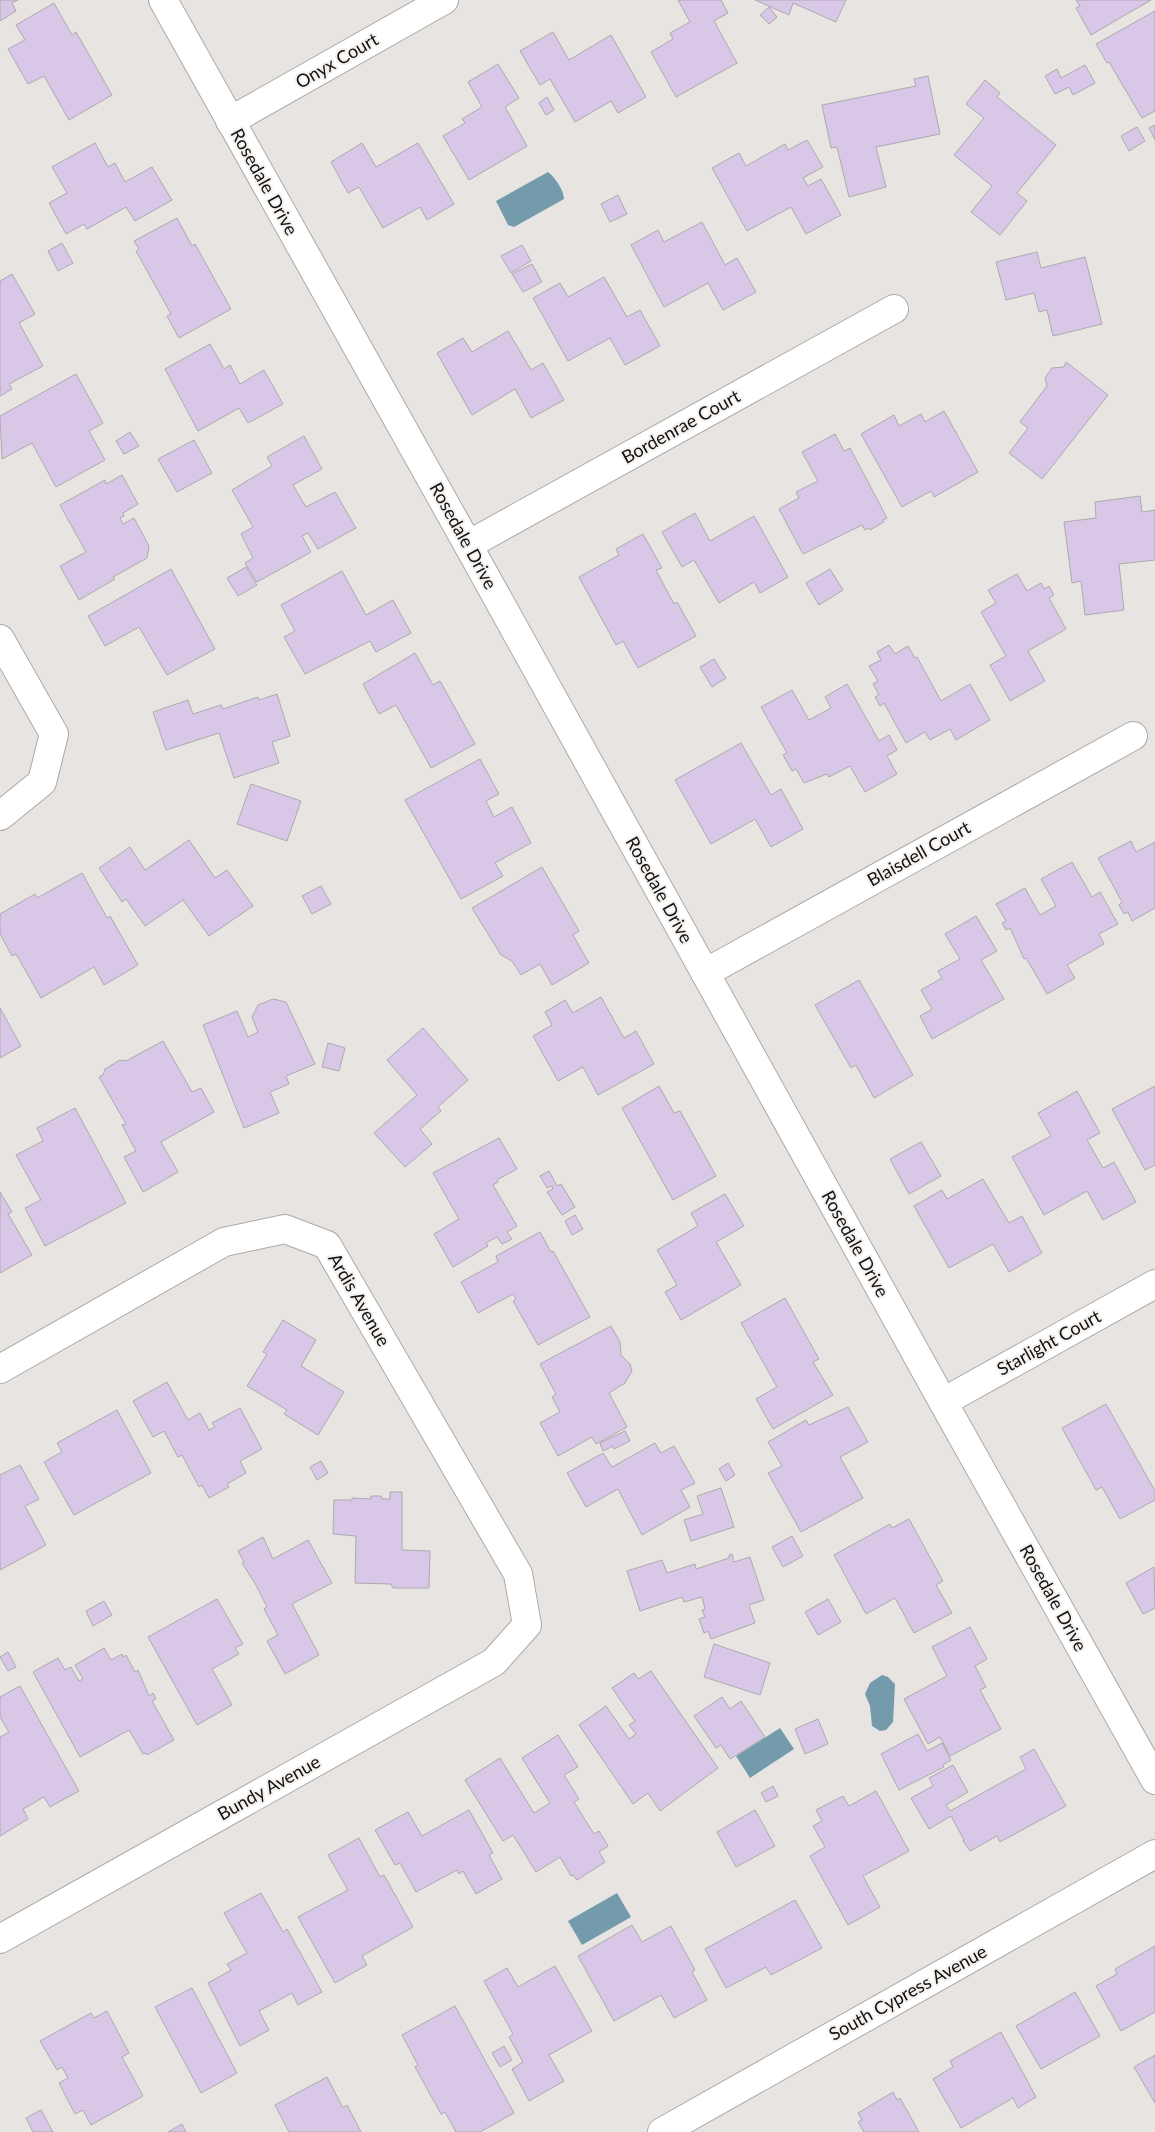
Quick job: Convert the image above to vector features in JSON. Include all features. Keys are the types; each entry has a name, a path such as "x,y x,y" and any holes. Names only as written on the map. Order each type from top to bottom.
{"street":[{"name":"Rosedale Drive","path":"163,0 468,545 942,1402 1155,1780"},
{"name":"Onyx Court","path":"230,121 444,0"},
{"name":"Bordenrae Court","path":"468,545 894,309"},
{"path":"0,639 54,734 42,782 0,816"},
{"name":"Blaisdell Court","path":"705,973 1133,736"},
{"name":"Ardis Avenue","path":"0,1370 224,1242 285,1229 327,1245 518,1574 527,1625"},
{"name":"Starlight Court","path":"942,1402 1155,1284"},
{"name":"Bundy Avenue","path":"0,1939 494,1662 527,1625"},
{"name":"South Cypress Avenue","path":"662,2132 1155,1854"}],"water":[{"path":"548,172 559,184 564,199 514,227 508,225 496,201"},
{"path":"882,1675 888,1677 895,1684 893,1722 886,1730 880,1731 872,1726 870,1706 865,1694 870,1683"},
{"path":"780,1728 794,1749 750,1778 736,1756"},
{"path":"617,1893 631,1917 582,1945 568,1921"}],"building":[{"path":"0,0 18,0 12,3 16,11 0,21"},
{"path":"678,0 721,0 728,13 714,21 737,63 676,97 651,52 673,39 670,33 690,22"},
{"path":"755,0 846,0 836,22 793,3 789,15"},
{"path":"1076,0 1151,0 1091,35 1076,8 1080,6"},
{"path":"54,3 72,35 76,32 112,95 69,120 44,76 28,84 8,49 25,40 16,25"},
{"path":"769,7 777,17 769,24 760,15"},
{"path":"1155,11 1155,111 1142,118 1109,62 1107,63 1096,44"},
{"path":"553,32 569,60 611,35 646,97 618,113 611,101 575,122 550,79 540,85 520,51"},
{"path":"498,64 519,98 505,107 527,146 469,180 443,136 465,123 462,119 482,107 468,82"},
{"path":"1085,65 1095,83 1073,95 1069,87 1055,94 1045,76 1057,69 1061,78"},
{"path":"928,76 940,134 876,147 886,187 849,197 837,147 831,148 822,105 916,86 914,79"},
{"path":"985,80 1000,93 997,97 1056,145 1017,193 1027,201 1000,235 971,212 992,186 954,155 984,118 966,104"},
{"path":"547,97 554,110 546,115 539,103"},
{"path":"1155,125 1155,140 1149,128"},
{"path":"1137,127 1145,141 1129,151 1121,136"},
{"path":"807,140 823,167 803,178 808,186 821,179 841,215 806,234 791,207 747,231 712,168 739,153 746,166 785,144 788,150"},
{"path":"95,143 108,167 115,163 125,182 152,167 172,200 135,221 126,207 87,229 84,224 66,234 49,203 67,193 52,167"},
{"path":"362,143 376,167 418,143 454,204 427,220 420,207 383,228 359,187 348,193 331,162"},
{"path":"618,195 627,214 610,222 601,204"},
{"path":"177,218 192,246 195,244 231,309 179,338 167,316 171,314 136,251 139,249 134,241"},
{"path":"702,222 725,265 737,258 756,292 723,310 708,283 664,307 631,245 658,230 664,242"},
{"path":"62,243 73,263 58,271 48,251"},
{"path":"522,245 531,261 511,273 501,256"},
{"path":"1037,252 1041,268 1085,257 1102,324 1053,336 1047,310 1039,312 1034,293 1006,300 996,262"},
{"path":"532,264 542,282 523,292 512,274"},
{"path":"12,274 35,314 19,323 43,366 9,384 12,389 0,396 0,281"},
{"path":"604,277 627,317 640,310 660,346 625,365 610,338 568,361 533,298 560,283 568,297"},
{"path":"508,331 531,370 543,363 564,400 531,418 515,389 472,415 437,353 463,338 472,352"},
{"path":"210,344 224,369 230,365 240,384 264,370 283,404 248,423 239,408 198,431 165,369"},
{"path":"1066,362 1108,395 1042,479 1009,453 1028,428 1020,422 1047,386 1045,378 1052,368 1064,367"},
{"path":"76,374 103,423 89,431 105,460 56,487 32,443 2,459 0,416"},
{"path":"944,411 978,472 934,497 931,491 902,507 861,434 894,415 899,426 921,414 925,422"},
{"path":"130,432 139,446 124,454 116,441"},
{"path":"835,434 844,451 850,448 887,518 883,520 884,522 870,530 869,528 865,530 862,525 803,554 779,509 799,498 796,492 818,481 802,452"},
{"path":"304,436 322,469 293,485 306,507 335,492 356,528 318,549 308,533 302,536 311,552 257,582 245,563 253,558 241,534 253,527 232,490 272,466 267,457"},
{"path":"194,440 212,473 177,492 158,459"},
{"path":"122,475 138,504 123,513 124,516 120,518 123,524 134,518 149,546 147,558 113,577 115,579 79,600 60,566 86,552 60,505 105,480 106,484"},
{"path":"1140,496 1142,512 1155,510 1155,560 1119,564 1124,610 1085,615 1081,581 1072,583 1064,522 1096,518 1095,502"},
{"path":"695,513 710,541 754,516 788,577 760,593 754,582 719,603 694,560 682,567 662,532"},
{"path":"643,534 662,568 656,570 674,604 677,602 696,636 638,668 623,641 616,645 579,577 619,555 616,549"},
{"path":"246,567 257,585 238,596 227,578"},
{"path":"171,569 215,649 167,675 139,627 105,646 88,616"},
{"path":"830,569 843,590 819,605 806,583"},
{"path":"342,571 366,615 393,600 411,633 376,652 370,641 305,674 284,637 295,631 281,605"},
{"path":"1017,574 1027,591 1041,583 1044,589 1049,586 1054,595 1049,598 1066,629 1028,651 1045,681 1010,701 990,665 1006,656 981,612 996,603 988,590"},
{"path":"889,645 895,654 908,646 915,658 917,657 941,701 970,684 990,720 956,740 950,729 930,740 925,732 906,743 884,703 880,706 875,697 879,695 873,684 878,681 869,666 881,660 877,652"},
{"path":"415,653 433,685 440,681 475,744 431,768 396,705 379,714 363,684"},
{"path":"714,659 726,678 712,687 700,667"},
{"path":"847,684 879,741 889,735 897,750 887,756 897,774 865,792 850,766 829,777 827,774 804,783 796,769 792,771 783,755 787,753 761,707 792,690 809,720 831,708 825,697"},
{"path":"277,694 290,736 272,742 279,763 234,778 219,733 166,750 153,712 188,700 193,714 221,705 223,709 258,697 259,700"},
{"path":"741,743 771,795 781,789 803,829 771,847 755,819 711,844 675,780"},
{"path":"480,759 499,794 486,801 494,817 512,807 531,843 495,863 503,876 461,899 405,800"},
{"path":"251,784 301,801 287,841 237,824"},
{"path":"189,840 215,878 227,870 253,906 209,936 183,900 145,926 126,899 122,902 99,868 130,847 145,870"},
{"path":"1131,841 1136,852 1155,842 1155,908 1132,921 1128,912 1124,914 1119,905 1122,902 1098,858"},
{"path":"1072,862 1092,897 1100,892 1118,924 1099,934 1104,944 1067,965 1075,978 1047,994 1026,958 1024,959 1010,928 1006,930 1002,923 1006,921 996,904 1025,888 1040,915 1056,906 1041,879"},
{"path":"542,867 579,931 573,935 589,963 552,985 540,964 521,975 512,961 501,955 472,908"},
{"path":"82,873 107,918 110,916 138,965 104,985 94,967 41,998 16,954 12,956 0,934 0,914 35,894 37,898"},
{"path":"321,886 331,904 312,914 302,896"},
{"path":"976,916 997,951 981,960 1004,999 932,1039 920,1016 932,1009 921,990 942,978 938,971 960,959 945,934"},
{"path":"859,980 913,1075 874,1098 856,1065 851,1068 815,1005"},
{"path":"601,997 624,1038 636,1031 654,1064 598,1095 583,1067 558,1081 533,1036 552,1025 545,1012 565,1000 573,1013"},
{"path":"273,999 286,1002 315,1064 286,1076 289,1084 270,1092 279,1113 244,1128 203,1025 237,1011 248,1037 258,1032 252,1017 258,1005"},
{"path":"0,1008 21,1046 0,1058"},
{"path":"423,1028 468,1080 438,1107 441,1111 420,1129 432,1144 405,1167 374,1133 417,1095 387,1060"},
{"path":"163,1041 192,1092 201,1088 214,1112 161,1142 178,1172 143,1192 124,1157 136,1151 122,1125 126,1124 99,1077 103,1075 105,1069 120,1060 126,1061"},
{"path":"328,1043 345,1048 339,1071 322,1067"},
{"path":"659,1086 674,1113 680,1111 716,1176 673,1200 622,1108"},
{"path":"1155,1086 1155,1165 1145,1170 1112,1109"},
{"path":"1077,1091 1100,1133 1087,1140 1103,1168 1114,1162 1136,1202 1103,1220 1087,1191 1044,1215 1012,1157 1051,1136 1038,1113"},
{"path":"75,1108 126,1203 45,1246 25,1208 41,1200 16,1155 43,1141 37,1128"},
{"path":"499,1138 517,1169 497,1180 498,1182 493,1185 517,1226 507,1232 512,1239 502,1244 497,1237 486,1243 488,1246 453,1267 434,1234 459,1219 433,1173"},
{"path":"921,1142 941,1176 909,1194 890,1159"},
{"path":"549,1171 557,1186 561,1184 575,1207 562,1215 547,1192 553,1189 552,1186 547,1188 540,1176"},
{"path":"983,1179 1009,1223 1022,1216 1042,1253 1009,1272 993,1244 949,1268 914,1206 942,1190 947,1199"},
{"path":"0,1192 12,1212 8,1214 32,1255 0,1273"},
{"path":"725,1194 744,1226 716,1242 741,1285 681,1320 665,1292 677,1285 657,1250 698,1226 691,1213"},
{"path":"575,1215 583,1229 572,1235 565,1221"},
{"path":"540,1232 551,1252 553,1251 590,1317 538,1345 513,1301 516,1299 513,1294 478,1313 461,1282 498,1262 496,1256"},
{"path":"785,1298 819,1359 813,1362 833,1395 773,1429 756,1399 777,1387 741,1323"},
{"path":"283,1320 316,1340 301,1366 344,1392 318,1435 284,1414 287,1410 247,1386 267,1354 263,1352"},
{"path":"611,1326 620,1342 621,1355 630,1364 632,1371 625,1383 609,1393 627,1427 596,1444 592,1437 558,1456 540,1423 560,1412 552,1397 556,1394 540,1364"},
{"path":"167,1382 188,1420 200,1413 209,1430 215,1427 212,1423 240,1408 262,1449 240,1461 246,1473 227,1484 229,1487 209,1498 202,1485 199,1487 182,1455 178,1457 164,1431 153,1437 133,1401"},
{"path":"1106,1404 1155,1491 1155,1500 1120,1519 1102,1487 1096,1490 1062,1428"},
{"path":"848,1407 868,1442 840,1457 863,1498 801,1532 768,1473 782,1466 768,1442 806,1420 809,1425"},
{"path":"117,1410 151,1473 74,1515 44,1462 62,1452 57,1443"},
{"path":"625,1431 630,1441 614,1449 613,1446 603,1451 600,1443"},
{"path":"655,1443 661,1453 674,1446 695,1483 681,1490 690,1507 642,1535 618,1489 586,1507 567,1473 603,1453 612,1467"},
{"path":"321,1461 328,1473 317,1480 310,1467"},
{"path":"728,1463 735,1475 726,1481 719,1469"},
{"path":"20,1465 39,1499 25,1506 46,1545 0,1570 0,1475"},
{"path":"721,1488 734,1527 691,1541 684,1520 703,1514 697,1496"},
{"path":"390,1492 402,1492 402,1550 430,1551 429,1588 393,1588 391,1584 355,1583 356,1536 333,1534 334,1500 352,1500 352,1498 371,1499 371,1496 381,1496 382,1499 390,1499"},
{"path":"909,1519 943,1581 936,1585 952,1613 914,1633 895,1598 866,1614 834,1555 890,1524 892,1528"},
{"path":"792,1536 803,1556 783,1567 772,1547"},
{"path":"263,1537 273,1559 308,1540 332,1583 292,1604 319,1655 285,1674 267,1641 278,1635 264,1609 267,1607 242,1563 244,1562 238,1551"},
{"path":"732,1554 734,1562 750,1557 764,1600 749,1605 755,1623 711,1639 708,1631 704,1633 699,1619 705,1617 702,1610 705,1609 702,1597 684,1602 682,1597 640,1611 627,1571 662,1560 667,1573 695,1564 696,1569 729,1558 729,1555"},
{"path":"1154,1567 1155,1608 1143,1614 1126,1583"},
{"path":"217,1599 243,1644 235,1648 239,1654 212,1669 232,1705 197,1725 148,1637"},
{"path":"828,1599 841,1622 818,1635 805,1612"},
{"path":"104,1601 112,1615 93,1626 86,1611"},
{"path":"970,1627 987,1659 975,1666 986,1687 980,1690 1001,1729 950,1756 940,1737 928,1744 904,1699 947,1676 932,1647"},
{"path":"714,1644 770,1663 760,1695 704,1677"},
{"path":"104,1648 111,1660 122,1654 123,1657 126,1655 135,1672 138,1670 149,1696 153,1693 156,1699 152,1701 174,1740 147,1755 146,1753 143,1754 129,1730 80,1757 33,1672 58,1658 65,1670 71,1667 79,1681 83,1679 75,1665"},
{"path":"8,1652 16,1667 8,1671 0,1657"},
{"path":"651,1671 718,1768 660,1811 648,1793 633,1804 579,1725 606,1706 629,1739 636,1734 629,1725 635,1721 612,1688 634,1673 638,1679"},
{"path":"20,1686 79,1791 50,1807 44,1797 23,1809 28,1819 0,1836 0,1737 9,1732 0,1717 0,1697"},
{"path":"722,1697 730,1709 741,1701 765,1737 730,1759 721,1745 716,1748 694,1716"},
{"path":"818,1719 828,1744 805,1754 795,1729"},
{"path":"918,1734 927,1751 942,1743 951,1760 943,1765 944,1767 899,1790 881,1754"},
{"path":"558,1735 578,1767 564,1775 579,1799 574,1802 594,1834 599,1831 608,1846 599,1852 605,1862 577,1880 573,1875 571,1876 560,1857 536,1872 513,1835 503,1841 465,1780 500,1758 534,1813 550,1803 522,1758"},
{"path":"1034,1749 1066,1806 1000,1842 997,1836 970,1851 951,1816 929,1829 911,1798 933,1786 929,1778 953,1765 968,1792 946,1805 950,1811 1026,1769 1020,1757"},
{"path":"773,1786 778,1796 766,1802 761,1793"},
{"path":"876,1791 909,1851 863,1876 880,1907 848,1925 810,1856 825,1847 813,1826 822,1821 816,1810 843,1796 849,1806"},
{"path":"469,1810 493,1853 489,1855 502,1879 476,1894 463,1871 459,1874 457,1870 416,1892 400,1863 395,1865 375,1830 408,1812 422,1836"},
{"path":"755,1810 775,1846 736,1867 717,1832"},
{"path":"359,1838 380,1877 384,1875 413,1927 362,1956 367,1965 335,1983 298,1917 348,1890 328,1855"},
{"path":"261,1893 283,1932 287,1929 322,1992 298,2005 292,1993 259,2011 269,2030 240,2046 208,1983 231,1970 227,1964 247,1953 224,1913"},
{"path":"795,1900 822,1948 771,1975 766,1967 726,1988 705,1949"},
{"path":"632,1925 642,1942 671,1926 695,1970 692,1972 707,2000 674,2018 661,1995 614,2021 578,1956"},
{"path":"1155,1946 1155,2012 1121,2031 1096,1986 1117,1974 1115,1969"},
{"path":"555,1966 592,2031 549,2055 564,2081 529,2101 512,2069 523,2062 509,2037 513,2034 484,1981 507,1968 518,1987"},
{"path":"192,1988 237,2073 201,2093 155,2007"},
{"path":"1075,1992 1100,2036 1041,2069 1016,2026"},
{"path":"455,2006 514,2113 480,2132 456,2132 445,2112 441,2114 415,2067 418,2065 402,2035"},
{"path":"107,2011 129,2053 122,2057 143,2096 91,2125 83,2110 75,2114 59,2083 68,2078 62,2067 57,2070 40,2041 91,2013 94,2018"},
{"path":"1001,2032 1036,2097 1018,2108 1013,2098 961,2128 933,2079 953,2067 950,2061"},
{"path":"504,2046 512,2060 500,2067 492,2053"},
{"path":"1155,2055 1155,2103 1134,2067"},
{"path":"327,2077 343,2108 347,2105 361,2132 289,2132 275,2105"},
{"path":"893,2092 897,2100 900,2098 919,2132 864,2132 858,2122 862,2120 858,2113"},
{"path":"41,2110 53,2132 33,2132 26,2118"},
{"path":"182,2124 186,2132 168,2132"}]}
